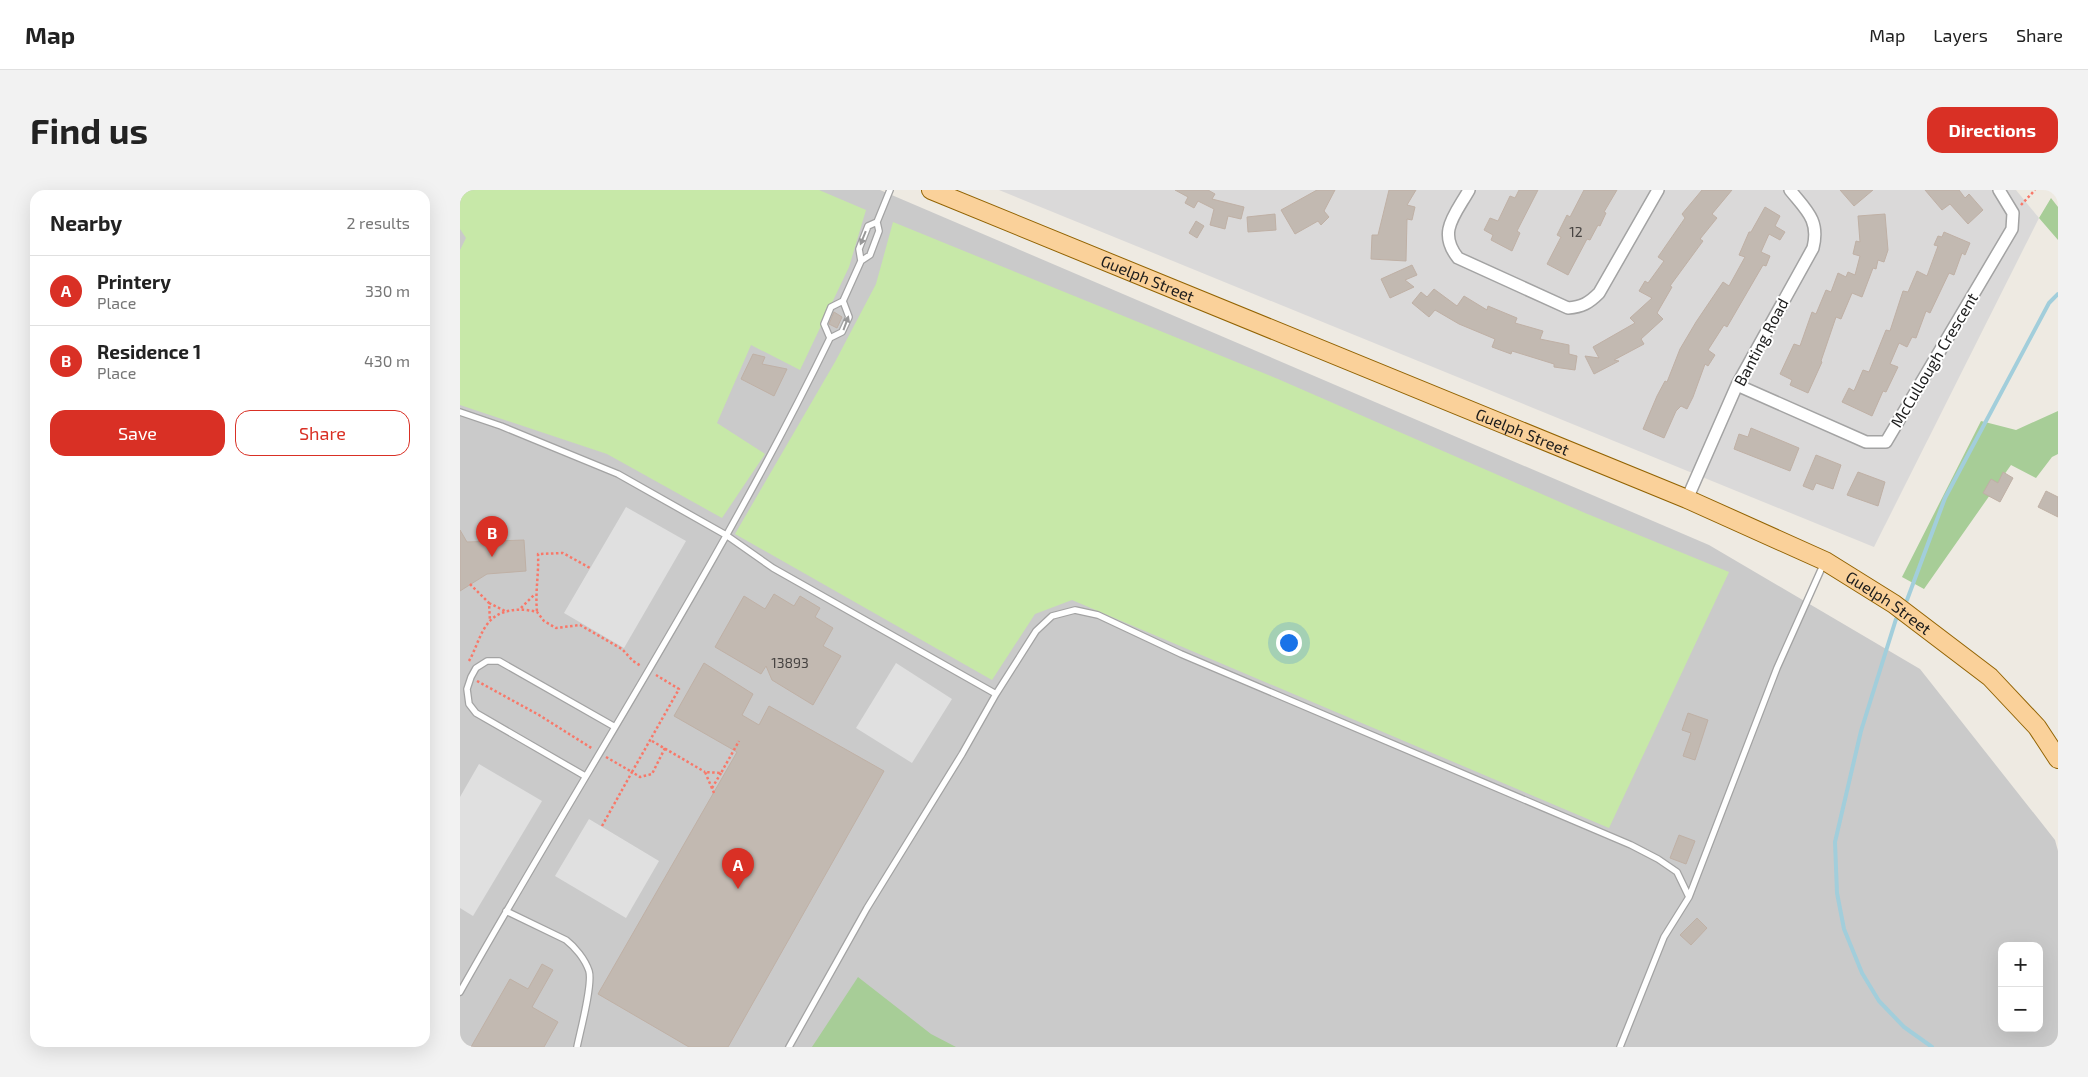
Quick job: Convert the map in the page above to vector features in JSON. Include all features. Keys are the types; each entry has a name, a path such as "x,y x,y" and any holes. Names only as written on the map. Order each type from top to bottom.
{"main road":[{"name":"Guelph Street","path":"931,190 1687,499 1825,561 1894,604 1990,677 2037,727 2058,760"}],"street":[{"path":"1469,190 1448,229 1451,249 1458,258 1568,308 1581,307 1599,293 1658,190"},
{"name":"Banting Road","path":"1687,499 1737,384 1813,248 1816,229 1812,217 1790,190"},
{"path":"1998,190 2013,213"},
{"name":"McCullough Crescent","path":"1737,384 1866,442 1886,442 2012,229 2013,213"}],"lane":[{"path":"830,338 824,324 831,307 843,302 861,261 870,255 879,231 877,222 890,190"},
{"path":"861,261 859,249 868,226 877,222"},
{"path":"460,992 740,514 795,410 830,338 842,332 849,317 843,302"},
{"path":"460,412 501,426 618,474 726,535 773,568 996,694"},
{"path":"1620,1047 1664,937 1689,897 1777,668 1825,561"},
{"path":"789,1047 867,908 1036,631 1052,616 1075,610 1098,615 1181,654 1631,845 1658,859 1676,872 1689,897"},
{"path":"586,776 476,712 468,704 466,688 476,668 487,662 499,661 614,727"},
{"path":"506,911 566,940 574,946 589,972 586,1007 577,1047"}],"path":[{"path":"2013,213 2035,190"},
{"path":"590,568 563,553 538,554 539,569 535,594 538,612 544,621 556,628 580,624 622,649 633,661 648,670"},
{"path":"470,584 489,603 507,612"},
{"path":"490,621 507,612 521,608 535,594"},
{"path":"466,667 490,621 489,603"},
{"path":"521,608 538,612"},
{"path":"652,740 705,772 721,773"},
{"path":"712,788 739,741"},
{"path":"602,826 632,772 640,777 652,774 665,748"},
{"path":"705,772 714,793"}],"shaded area":[{"path":"460,190 880,190 1709,545 1920,669 2055,840 2058,851 2058,1047 460,1047"},
{"path":"999,190 2016,190 2039,218 1874,547"},
{"path":"626,507 686,541 624,648 564,613"},
{"path":"896,663 952,699 912,763 856,728"},
{"path":"479,764 542,801 473,916 460,908 460,797"},
{"path":"589,819 659,861 626,918 555,876"}],"green space":[{"path":"460,190 819,190 866,210 849,267 800,370 751,345 717,423 765,454 722,518 607,454 460,405 460,250 466,238 460,229"},
{"path":"2051,198 2058,207 2058,240 2039,218"},
{"path":"893,222 1278,379 1585,513 1729,572 1609,828 1072,600 1035,614 992,680 735,534 835,362 876,284"},
{"path":"2058,411 2058,454 2052,457 2036,478 2011,465 1924,589 1902,577 1981,421 2016,430"},
{"path":"858,977 931,1034 956,1047 812,1047"}],"building":[{"path":"1175,190 1208,190 1215,194 1212,199 1244,207 1241,219 1228,216 1225,229 1210,225 1214,209 1198,201 1194,208 1185,203 1188,197"},
{"path":"1317,190 1335,190 1324,211 1329,217 1321,225 1318,221 1295,234 1281,210"},
{"path":"1389,190 1416,190 1407,205 1415,207 1412,220 1407,219 1406,261 1371,259 1372,235 1378,235"},
{"path":"1519,190 1538,190 1517,231 1520,233 1512,251 1491,240 1493,235 1484,230 1490,218 1498,221 1510,196 1515,198"},
{"path":"1584,190 1617,190 1604,212 1606,213 1600,226 1598,225 1590,240 1587,239 1568,275 1547,264 1561,237 1557,235 1567,215 1570,217"},
{"path":"1702,190 1732,190 1712,214 1717,218 1700,239 1703,241 1670,286 1672,287 1657,313 1663,319 1641,339 1644,344 1614,360 1619,361 1594,374 1585,356 1599,358 1593,347 1635,323 1630,318 1652,298 1639,291 1645,281 1648,283 1664,261 1658,257 1685,218 1682,214"},
{"path":"1840,190 1873,190 1854,206"},
{"path":"1925,190 1959,190 1965,198 1969,194 1983,210 1968,224 1950,204 1942,210"},
{"path":"1765,207 1780,216 1775,226 1785,232 1780,240 1769,234 1761,252 1770,256 1766,266 1763,265 1727,327 1724,325 1708,350 1715,355 1708,366 1705,364 1687,409 1681,406 1676,411 1664,438 1643,429 1657,396 1665,381 1667,382 1680,349 1696,322 1723,282 1729,286 1745,257 1739,255 1749,232 1751,232"},
{"path":"1275,214 1276,230 1248,232 1247,217"},
{"path":"1885,214 1888,250 1884,262 1878,260 1876,269 1873,268 1862,297 1852,293 1841,319 1836,317 1822,362 1808,393 1790,385 1792,380 1780,374 1794,344 1800,346 1812,312 1816,314 1826,290 1831,292 1838,273 1846,277 1848,272 1855,275 1860,256 1853,254 1856,241 1860,242 1858,216"},
{"path":"1196,221 1204,226 1197,238 1189,233"},
{"path":"1944,232 1970,243 1965,255 1962,253 1954,275 1949,273 1930,313 1926,311 1916,338 1912,337 1907,347 1899,343 1890,364 1898,367 1886,392 1883,391 1872,416 1842,402 1849,388 1854,391 1863,370 1869,372 1886,330 1890,331 1903,291 1908,292 1917,271 1927,276 1938,246 1934,245 1938,236 1942,237"},
{"path":"1412,265 1417,275 1405,280 1414,287 1390,298 1381,279"},
{"path":"1434,289 1457,306 1464,296 1487,310 1488,306 1517,318 1515,323 1543,331 1540,339 1569,345 1569,354 1577,356 1575,370 1554,367 1554,364 1512,351 1511,354 1492,347 1495,339 1459,324 1435,310 1429,317 1412,303 1421,292 1427,297"},
{"path":"834,312 842,317 837,328 829,324"},
{"path":"753,354 765,357 762,364 787,369 774,396 741,379"},
{"path":"1751,428 1799,448 1790,471 1734,449 1739,434 1748,437"},
{"path":"1816,455 1841,465 1833,489 1816,483 1813,490 1803,486"},
{"path":"1858,472 1885,482 1878,506 1847,495"},
{"path":"2003,472 2013,478 2000,502 1983,493 1991,479 1998,483"},
{"path":"2046,491 2058,497 2058,517 2038,507"},
{"path":"460,530 467,542 524,540 526,571 487,574 460,591"},
{"path":"774,594 794,606 800,596 820,608 815,617 833,628 823,646 841,656 813,705 772,680 766,666 761,674 715,647 744,596 765,609"},
{"path":"704,663 753,694 742,715 759,725 769,706 884,771 728,1047 689,1047 598,994 737,752 674,716"},
{"path":"1688,713 1708,720 1695,760 1683,756 1691,733 1682,730"},
{"path":"1679,835 1695,841 1686,864 1670,858"},
{"path":"1697,918 1707,928 1691,945 1680,935"},
{"path":"542,964 553,970 532,1007 558,1022 544,1047 471,1047 510,979 528,989"}],"waterway":[{"path":"1907,600 1945,498 2049,303 2058,294"},
{"path":"1901,617 1896,619 1861,731 1835,842 1837,893 1844,929 1862,973 1879,1001 1904,1027 1932,1047"}],"place":[{"name":"Residence 1","path":"492,557"},
{"name":"Printery","path":"738,889"}]}
